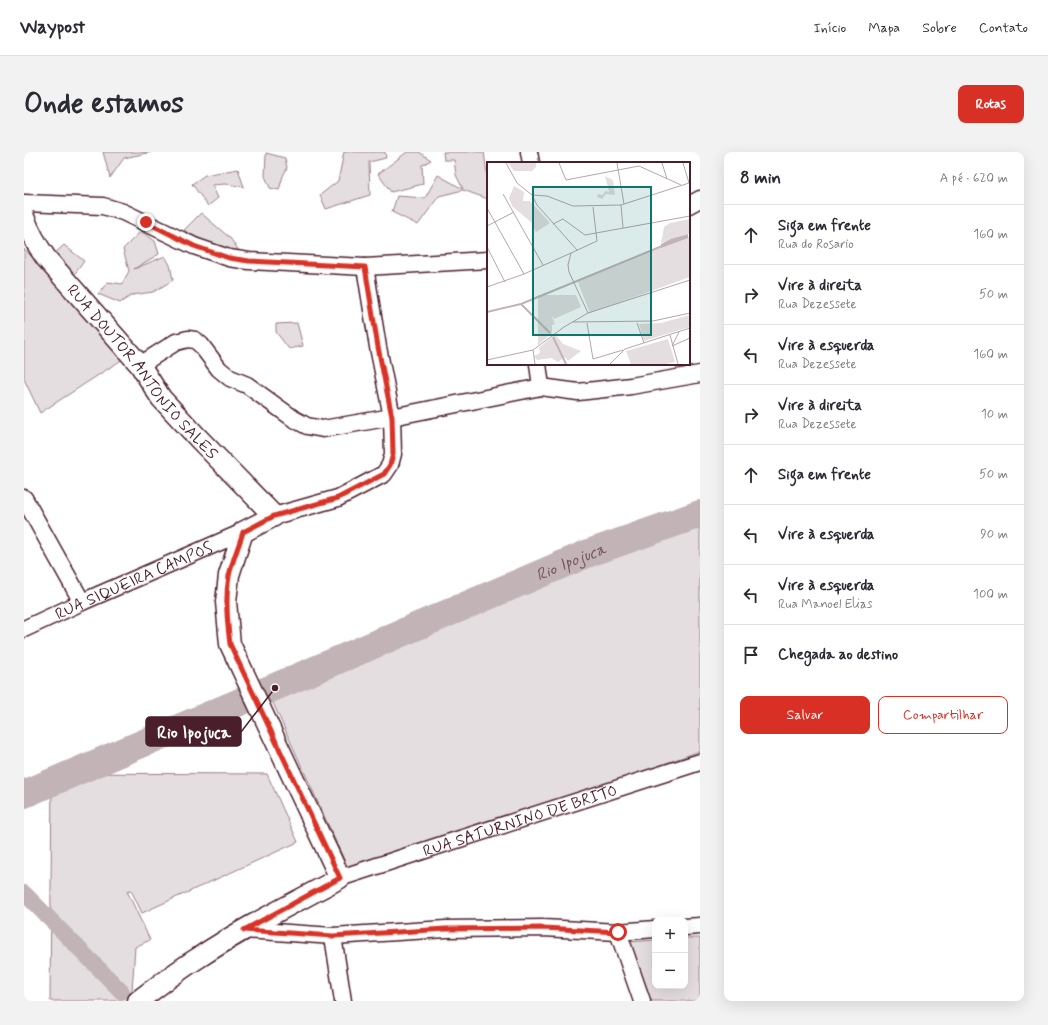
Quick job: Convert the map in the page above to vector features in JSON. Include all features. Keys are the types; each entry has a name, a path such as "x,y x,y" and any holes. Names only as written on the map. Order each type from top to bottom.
{"street":[{"path":"529,152 530,162"},
{"path":"690,204 700,199"},
{"path":"24,203 103,206 123,212 194,246 229,258 249,261 365,267 487,260"},
{"name":"RUA DOUTOR ANTONIO SALES","path":"24,217 29,232 36,245 140,365 161,398 274,516"},
{"path":"138,1001 199,958 244,930 340,878 230,644 226,602 229,575 243,532 274,516 338,498 384,474 390,465 393,454 392,417 378,347 365,267"},
{"path":"140,365 176,342 188,338 195,340 201,345 219,369 230,378 247,385 294,419 307,426 323,429 392,417 541,387 578,392 631,386 700,374"},
{"path":"538,365 541,387"},
{"path":"24,498 82,602"},
{"name":"RUA SIQUEIRA CAMPOS","path":"24,629 243,532"},
{"name":"RUA SATURNINO DE BRITO","path":"340,878 700,762"},
{"path":"688,927 700,926"},
{"path":"244,930 333,936 446,929 543,928 618,932 652,929"},
{"path":"618,932 642,1001"},
{"path":"333,936 343,1001"}],"shaded area":[{"path":"103,152 152,152 124,158 110,178"},
{"path":"344,152 385,152 386,158 369,162 370,195 326,209 320,195 338,181"},
{"path":"407,152 419,152 431,160 422,165 423,184 391,192 378,174"},
{"path":"443,152 484,152 487,174 487,199 463,190 439,196 418,225 392,212 397,196 425,198 438,175 463,189 456,175 454,160 444,160"},
{"path":"266,153 285,158 287,168 279,190 270,188 265,176"},
{"path":"238,169 244,187 226,184 212,185 218,198 208,206 192,184 205,175"},
{"path":"201,213 230,238 242,255 211,245 184,230"},
{"path":"141,231 155,241 159,254 134,269 165,256 170,265 173,280 153,292 132,295 120,303 98,294 108,282 122,284 129,271 123,249"},
{"path":"64,245 84,261 74,275 53,255"},
{"path":"24,249 53,278 123,359 40,413 24,379"},
{"path":"297,323 303,346 289,349 276,332 276,324"},
{"path":"700,523 700,751 351,875 273,703 275,688 447,614"},
{"path":"52,773 267,774 298,842 142,913 131,890 127,891 150,940 135,947 132,992 120,1001 50,1001"},
{"path":"688,938 700,938 700,1001 649,1001 629,942 652,940 652,989 688,989"}],"waterway":[{"name":"Rio Ipojuca","path":"24,794 589,553 700,514"},
{"path":"24,893 122,992"}],"place":[{"name":"Rio Ipojuca","path":"275,688"}],"route":[{"path":"146,222 194,246 229,258 249,261 365,267 378,347 392,417 393,454 390,465 384,474 338,498 274,516 243,532 229,575 226,602 230,644 340,878 244,930 333,936 446,929 543,928 618,932"}]}
